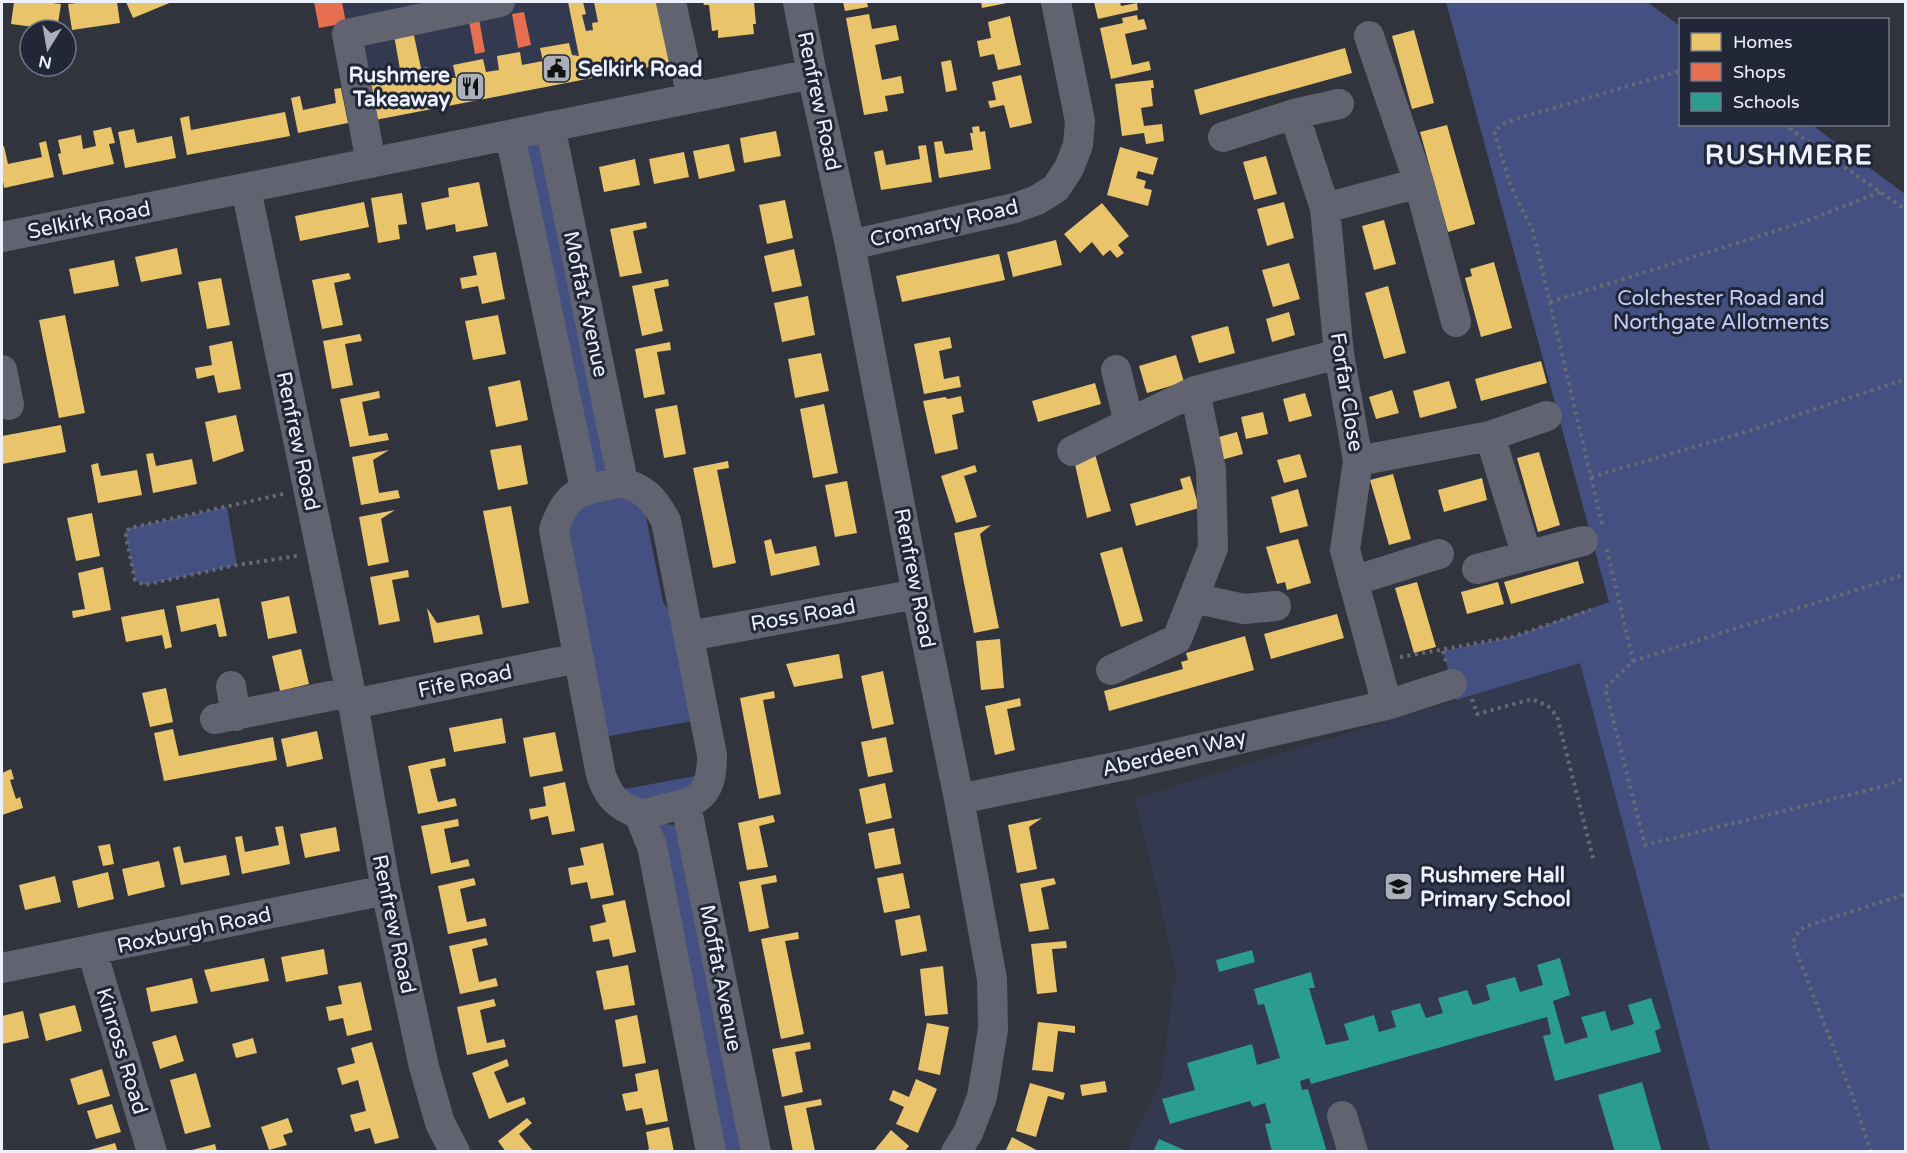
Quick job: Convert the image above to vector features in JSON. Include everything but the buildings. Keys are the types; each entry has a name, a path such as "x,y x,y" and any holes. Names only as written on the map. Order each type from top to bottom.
{"street":[{"path":"371,163 347,34 500,2"},
{"path":"671,2 692,98"},
{"name":"Renfrew Road","path":"798,2 850,245 992,979 993,1029 982,1097 968,1133 956,1152"},
{"name":"Cromarty Road","path":"850,245 1015,208 1037,200 1056,188 1069,168 1078,144 1080,121 1056,2"},
{"path":"1369,36 1419,183 1456,322"},
{"name":"Selkirk Road","path":"2,237 812,74"},
{"path":"1223,137 1294,114 1339,104"},
{"name":"Forfar Close","path":"1294,114 1325,208 1339,354 1358,461 1345,550 1387,705"},
{"name":"Moffat Avenue","path":"550,126 623,482"},
{"name":"Moffat Avenue","path":"510,135 585,489"},
{"path":"1325,208 1419,183"},
{"name":"Renfrew Road","path":"246,189 351,698 386,890 424,1067 440,1123 455,1152"},
{"path":"1072,451 1195,391 1339,354"},
{"path":"2,370 9,405"},
{"path":"1116,370 1129,423"},
{"path":"1111,670 1177,639 1213,548 1211,470 1195,391"},
{"path":"1358,461 1490,436 1546,416"},
{"path":"1490,436 1527,556"},
{"path":"623,482 638,488 655,500 666,521 712,755 712,772 704,791 697,800 686,805 639,814 620,805 608,795 601,775 554,530 560,510 571,498 585,489 623,482"},
{"path":"1478,569 1598,540"},
{"path":"1353,581 1439,554"},
{"name":"Ross Road","path":"689,636 917,594"},
{"path":"1193,598 1244,609 1276,606"},
{"name":"Fife Road","path":"351,698 578,658"},
{"name":"Aberdeen Way","path":"959,800 1130,764 1387,705 1452,684"},
{"path":"231,686 226,717 351,698"},
{"name":"Moffat Avenue","path":"686,805 756,1152"},
{"name":"Moffat Avenue","path":"639,814 652,846 711,1152"},
{"name":"Roxburgh Road","path":"2,969 386,890"},
{"name":"Kinross Road","path":"92,951 152,1152"},
{"path":"1342,1116 1353,1152"}],"path":[{"path":"1633,661 1598,540 1591,477 1533,231 1511,187 1494,131 1503,124 1519,118 1679,70"},
{"path":"1786,126 1905,210"},
{"path":"1550,302 1801,223 1880,192"},
{"path":"1591,477 1749,431 1905,379"},
{"path":"308,488 130,528 125,532 135,580 144,585 237,565 321,554"},
{"path":"1905,574 1633,661 1605,688 1645,845 1881,787 1905,778"},
{"path":"1375,661 1443,651 1512,637 1591,610"},
{"path":"1452,684 1466,680 1477,714 1532,699 1548,706 1557,716 1594,862"},
{"path":"1871,1152 1852,1095 1793,943 1795,936 1804,927 1905,894"}],"shaded area":[{"path":"334,2 677,2 689,56 510,95 350,122"},
{"name":"Rushmere Hall Primary School","path":"1580,662 1715,1151 1127,1152 1162,1078 1173,986 1177,976 1135,798"}],"green space":[{"name":"Colchester Road and Northgate Allotments","path":"1446,2 1647,2 1679,25 1679,126 1813,126 1905,194 1905,1151 1710,1151 1580,663 1456,700 1443,651 1512,637 1609,602"},
{"path":"541,138 607,471 594,475 525,140"},
{"path":"617,495 643,502 663,602 680,626 699,720 603,737 562,519 569,509"},
{"path":"227,507 237,565 144,585 135,580 125,532 130,528"},
{"path":"706,774 703,782 636,805 614,791"},
{"path":"663,824 676,825 745,1151 721,1151 659,827"}],"place":[{"name":"Selkirk Road","path":"557,69"},
{"name":"Rushmere Takeaway","path":"471,87"},
{"name":"Rushmere Hall Primary School","path":"1399,887"}],"district":[{"name":"RUSHMERE","path":"1789,155"}]}
